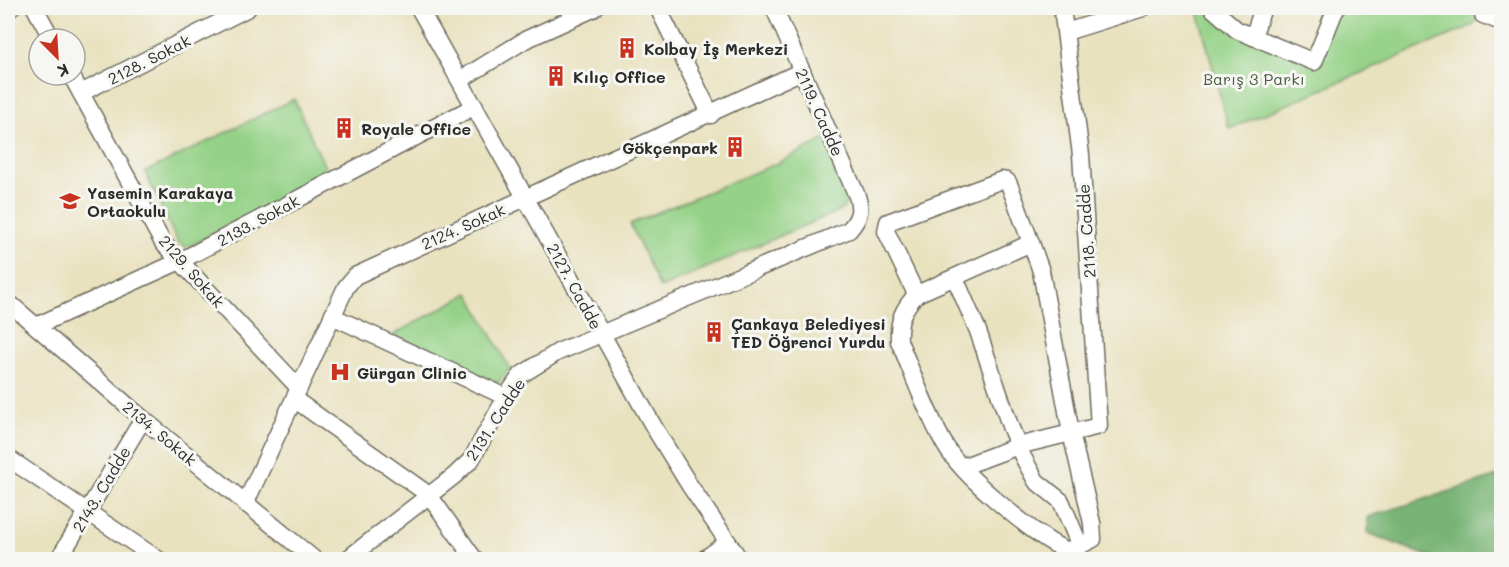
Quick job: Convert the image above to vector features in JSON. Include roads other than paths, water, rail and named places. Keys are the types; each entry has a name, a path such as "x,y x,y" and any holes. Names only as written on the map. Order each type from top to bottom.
{"street":[{"path":"35,8 45,27"},
{"name":"2128. Sokak","path":"81,93 248,8"},
{"name":"2127. Cadde","path":"419,8 660,437 740,560"},
{"path":"460,80 525,40 595,8"},
{"path":"658,8 711,115"},
{"name":"2119. Cadde","path":"774,8 857,196 860,209 858,218"},
{"name":"2118. Cadde","path":"1062,8 1081,155 1099,426 1071,433"},
{"path":"1066,33 1143,8"},
{"path":"1212,8 1237,30 1314,63 1336,8"},
{"path":"1253,37 1263,8"},
{"path":"1481,8 1483,15 1489,18 1496,20 1502,17"},
{"name":"2124. Sokak","path":"245,504 332,316 349,281 355,276 711,115 802,71"},
{"name":"2129. Sokak","path":"78,87 163,243 297,394 429,495 475,560"},
{"name":"2133. Sokak","path":"36,326 180,261 475,106"},
{"path":"917,294 886,231 888,222 1002,180 1007,181 1009,184 1031,243 1041,271 1071,433 1086,492 1094,534 1093,539 1080,546 1065,550 1043,537 996,499 962,467 945,446 899,341 898,324 908,303 917,294 1031,243"},
{"name":"2131. Cadde","path":"346,560 471,460 521,375 558,352 601,332 849,230 858,218"},
{"path":"955,278 978,331 1018,446 1036,481 1060,501 1080,546"},
{"name":"2134. Sokak","path":"8,302 143,419 315,560"},
{"path":"332,316 506,397"},
{"name":"2143. Cadde","path":"58,560 143,419"},
{"path":"962,467 1018,446 1071,433"},
{"path":"8,458 159,560"},
{"path":"702,560 728,542"}],"place":[{"name":"Kolbay İş Merkezi","path":"627,48"},
{"name":"Kılıç Office","path":"556,76"},
{"name":"Royale Office","path":"344,128"},
{"name":"Gökçenpark","path":"735,147"},
{"name":"Yasemin Karakaya Ortaokulu","path":"70,201"},
{"name":"Çankaya Belediyesi TED Öğrenci Yurdu","path":"714,332"},
{"name":"Gürgan Clinic","path":"340,372"}],"park label":[{"name":"Barış 3 Parkı","path":"1254,78"}]}
